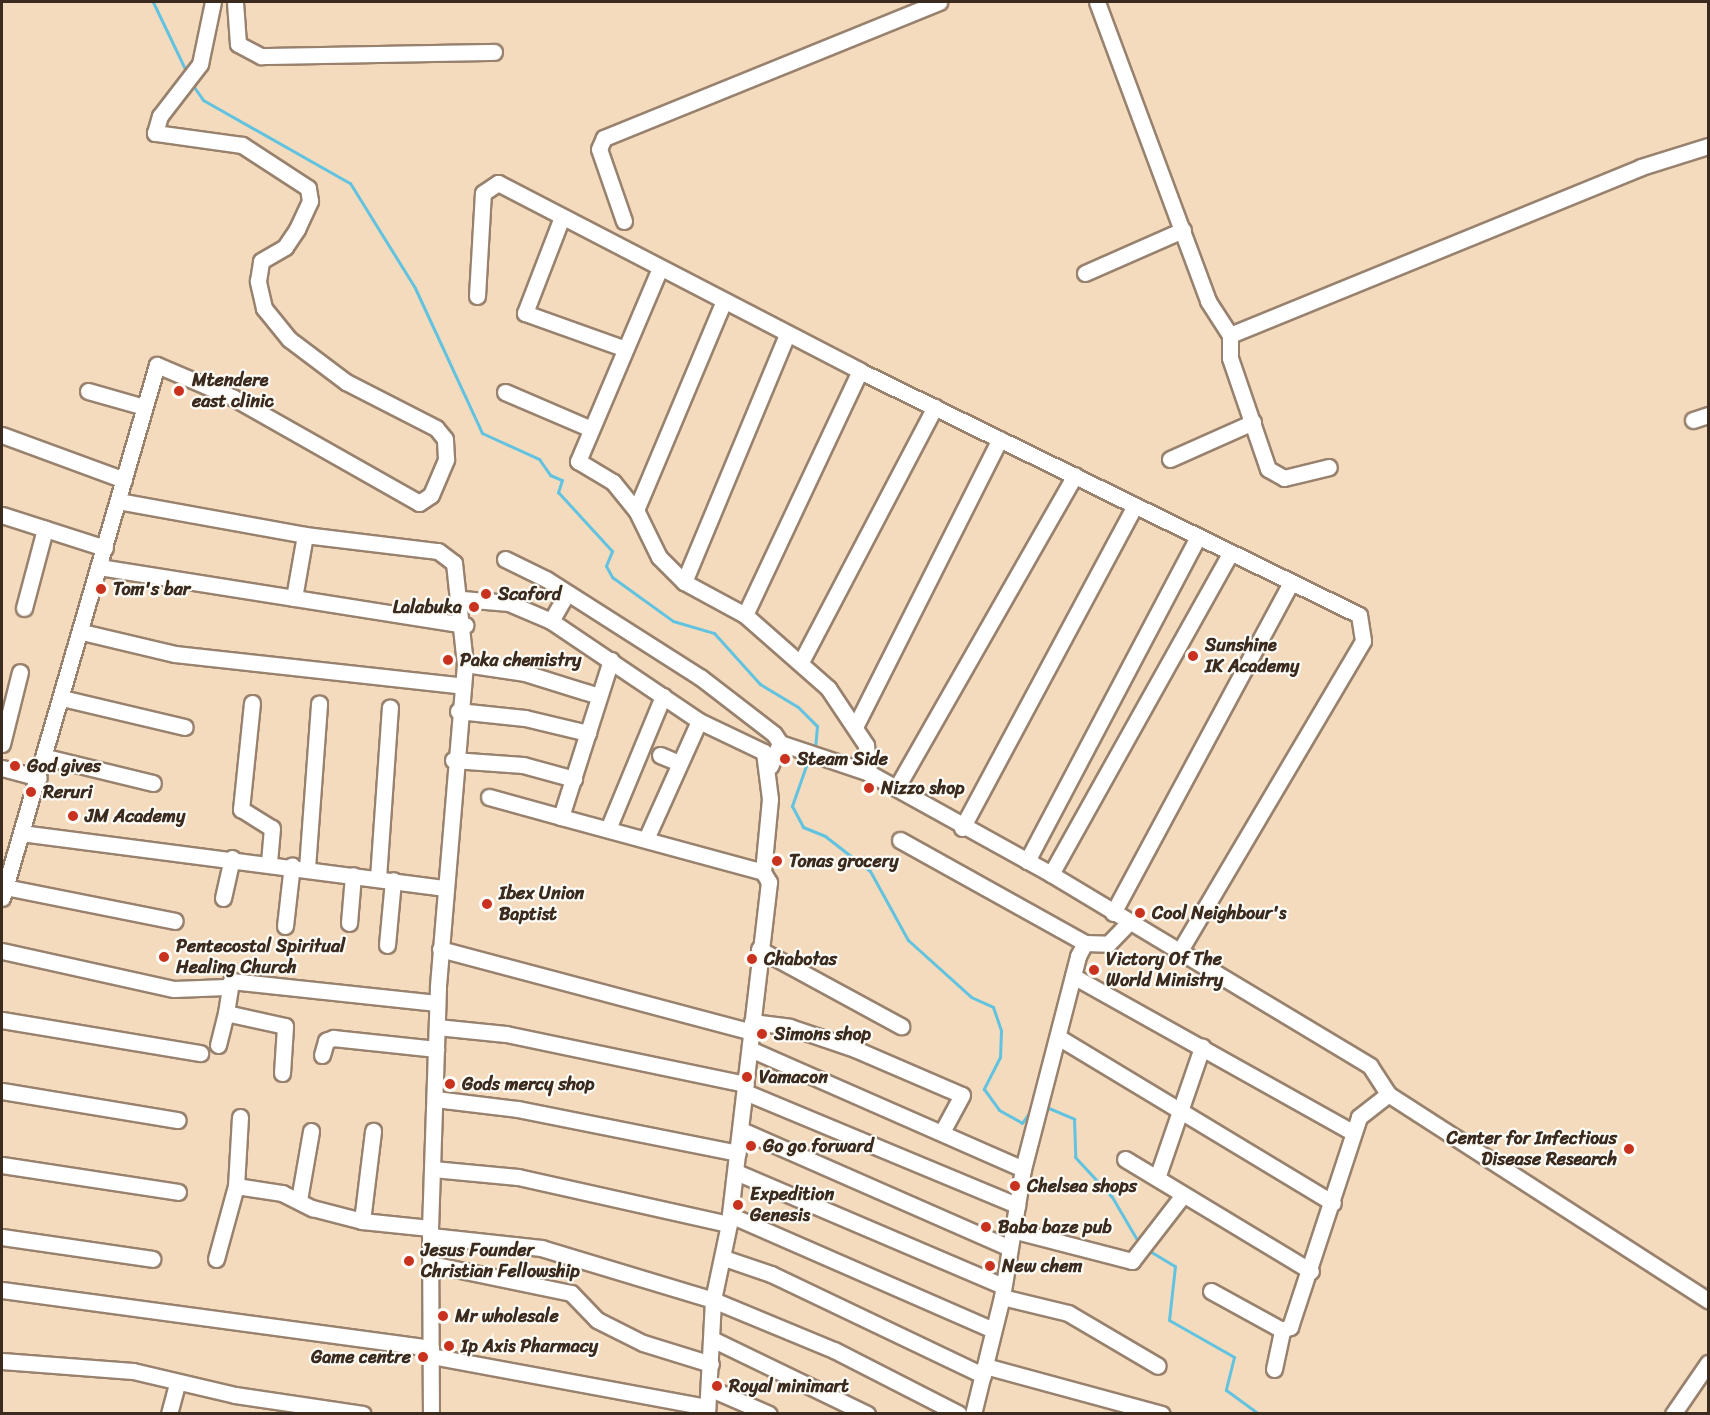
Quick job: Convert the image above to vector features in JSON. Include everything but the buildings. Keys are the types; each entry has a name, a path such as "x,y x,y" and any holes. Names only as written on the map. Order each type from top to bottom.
{"street":[{"path":"175,921 3,892 46,757 157,365 162,365 232,397 418,503 431,495 446,459 445,439 436,428 346,382 289,339 264,308 258,281 261,261 285,248 310,201 299,178 242,145 155,133 159,116 200,64 213,2"},
{"path":"235,2 238,44 261,56 494,52"},
{"path":"624,221 599,149 604,138 939,2"},
{"path":"1098,2 1208,300 1230,335 1230,358 1274,476 1329,467"},
{"path":"1230,335 1641,167 1708,146"},
{"path":"477,296 483,193 489,186 498,183 860,371 1076,475 1290,584 1359,615 1364,641 1179,952"},
{"path":"562,217 525,313 623,348"},
{"path":"1085,273 1183,230"},
{"path":"660,268 623,348 578,461 614,482 636,510 659,557 684,582 745,615 802,660 856,724 866,745 868,773"},
{"path":"636,510 724,301"},
{"path":"684,582 787,334"},
{"path":"745,615 860,371"},
{"path":"88,391 144,407"},
{"path":"505,392 590,428"},
{"path":"802,660 935,406"},
{"path":"1694,420 1708,415"},
{"path":"1170,459 1253,422"},
{"path":"2,435 124,480"},
{"path":"856,724 1000,439"},
{"path":"897,788 1076,475"},
{"path":"118,501 305,535 438,551 454,563 465,625 465,664 453,760 437,1003 431,1232 431,1413"},
{"path":"962,828 1135,506"},
{"path":"2,515 105,548"},
{"path":"24,608 45,530"},
{"path":"294,598 305,535"},
{"path":"1027,861 1197,538"},
{"path":"1051,874 1230,554"},
{"path":"505,559 567,593 700,677 780,743 868,773 897,788 962,828 1051,874 1113,914 1370,1066 1388,1095 1708,1300"},
{"path":"99,567 465,625"},
{"path":"1113,914 1290,584"},
{"path":"551,621 567,593"},
{"path":"462,599 509,603 551,621 699,721 764,752 770,766"},
{"path":"82,632 175,654 464,686"},
{"path":"561,817 611,660"},
{"path":"465,664 525,674 599,696"},
{"path":"2,744 21,672"},
{"path":"608,829 663,696"},
{"path":"62,698 185,727"},
{"path":"252,703 241,809 272,828 269,863"},
{"path":"285,926 300,866 319,703"},
{"path":"387,945 385,879 390,706"},
{"path":"458,711 525,718 588,733"},
{"path":"646,839 699,721"},
{"path":"2,1290 431,1352 707,1410 714,1340 713,1300 724,1258 730,1219 746,1088 759,949 769,889 763,872 770,766 780,743"},
{"path":"660,755 679,763"},
{"path":"46,757 153,783"},
{"path":"453,760 523,765 574,779"},
{"path":"2,768 39,778"},
{"path":"489,797 763,872"},
{"path":"2,841 19,839 232,858 443,888"},
{"path":"900,840 1085,943 1108,944 1129,922"},
{"path":"223,898 232,858"},
{"path":"349,923 353,874"},
{"path":"973,1413 1003,1291 1008,1247 1023,1169 1073,976 1085,943"},
{"path":"440,949 752,1027 790,1028 855,1049 962,1095 942,1132"},
{"path":"759,949 901,1026"},
{"path":"2,951 174,988 225,987 239,980 437,1003"},
{"path":"1073,976 1352,1132"},
{"path":"218,1045 226,1012 225,987"},
{"path":"226,1012 283,1023 282,1073"},
{"path":"2,1020 200,1053"},
{"path":"437,1027 506,1034 746,1088 1017,1204"},
{"path":"1058,1037 1178,1114 1333,1203"},
{"path":"322,1055 326,1041 333,1038 436,1049"},
{"path":"1157,1178 1202,1047"},
{"path":"750,1049 1023,1169"},
{"path":"2,1091 178,1120"},
{"path":"1274,1368 1282,1330 1292,1322 1311,1271 1333,1203 1352,1132 1364,1109 1388,1095"},
{"path":"435,1100 518,1109 738,1153"},
{"path":"216,1259 236,1186 240,1117"},
{"path":"741,1130 1008,1247"},
{"path":"299,1200 311,1131"},
{"path":"362,1221 373,1131"},
{"path":"1125,1159 1311,1271"},
{"path":"2,1165 178,1192"},
{"path":"433,1169 518,1177 730,1219 993,1330"},
{"path":"736,1172 1003,1291 1068,1313 1158,1366"},
{"path":"236,1186 299,1200 362,1221 541,1248 713,1300 834,1350 959,1413"},
{"path":"1012,1230 1132,1261 1183,1195"},
{"path":"2,1237 152,1259"},
{"path":"724,1258 771,1274 984,1370 1162,1413"},
{"path":"431,1264 571,1293 597,1320 643,1343 711,1364"},
{"path":"1211,1291 1282,1330"},
{"path":"714,1340 867,1413"},
{"path":"2,1360 133,1371 177,1384 363,1413"},
{"path":"1672,1413 1708,1363"},
{"path":"169,1413 177,1384"},
{"path":"709,1388 769,1413"}],"waterway":[{"path":"153,2 186,71"},
{"path":"194,87 203,100 350,183 415,288 482,433 539,459 550,475 562,480 558,492 612,551 606,566 612,577 673,621 714,633 760,684 798,707 817,726 815,750"},
{"path":"808,760 792,806 803,827 825,836 870,871 908,940 971,997 993,1007 1001,1030 1000,1057 984,1089 999,1110 1022,1123 1031,1110"},
{"path":"1044,1106 1074,1119 1075,1157 1112,1197 1140,1245"},
{"path":"1148,1250 1175,1266 1169,1320 1234,1357 1226,1390 1259,1414"}],"place":[{"name":"Mtendere east clinic","path":"179,391"},
{"name":"Tom's bar","path":"101,589"},
{"name":"Scaford","path":"486,594"},
{"name":"Lalabuka","path":"474,607"},
{"name":"Sunshine IK Academy","path":"1193,656"},
{"name":"Paka chemistry","path":"448,660"},
{"name":"Steam Side","path":"785,759"},
{"name":"God gives","path":"15,766"},
{"name":"Nizzo shop","path":"869,788"},
{"name":"Reruri","path":"31,792"},
{"name":"JM Academy","path":"73,816"},
{"name":"Tonas grocery","path":"777,861"},
{"name":"Ibex Union Baptist","path":"487,904"},
{"name":"Cool Neighbour's","path":"1140,913"},
{"name":"Pentecostal Spiritual Healing Church","path":"164,957"},
{"name":"Chabotas","path":"752,959"},
{"name":"Victory Of The World Ministry","path":"1094,970"},
{"name":"Simons shop","path":"762,1034"},
{"name":"Vamacon","path":"747,1077"},
{"name":"Gods mercy shop","path":"450,1084"},
{"name":"Go go forward","path":"751,1146"},
{"name":"Center for Infectious Disease Research","path":"1629,1149"},
{"name":"Chelsea shops","path":"1015,1186"},
{"name":"Expedition Genesis","path":"738,1205"},
{"name":"Baba baze pub","path":"986,1227"},
{"name":"Jesus Founder Christian Fellowship","path":"409,1261"},
{"name":"New chem","path":"990,1266"},
{"name":"Mr wholesale","path":"443,1316"},
{"name":"Ip Axis Pharmacy","path":"449,1346"},
{"name":"Game centre","path":"423,1357"},
{"name":"Royal minimart","path":"717,1386"}]}
